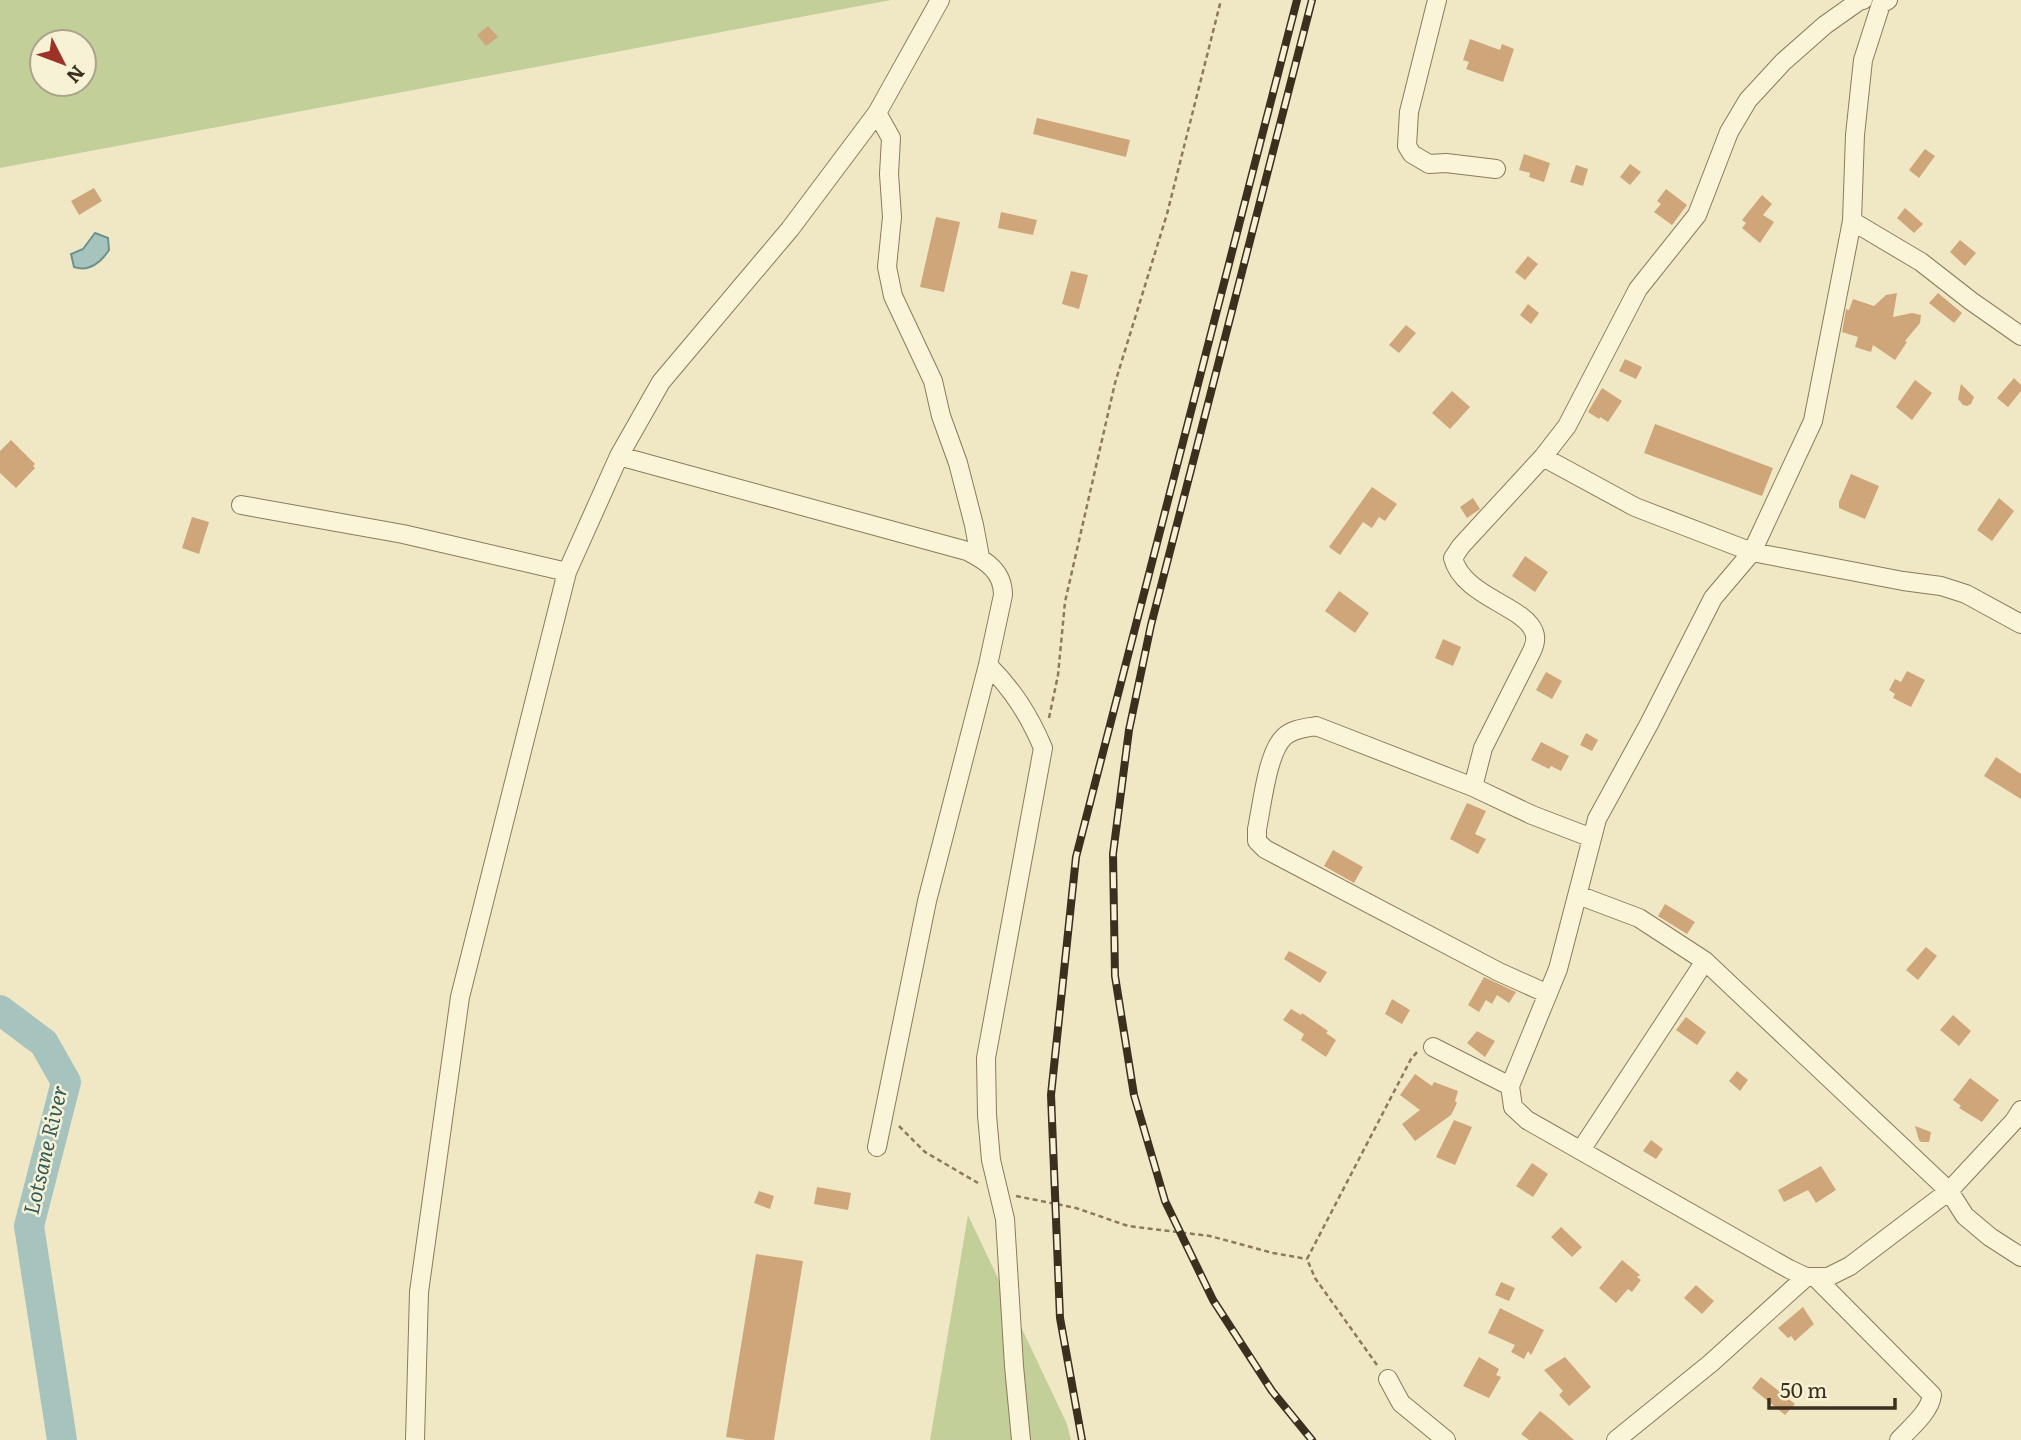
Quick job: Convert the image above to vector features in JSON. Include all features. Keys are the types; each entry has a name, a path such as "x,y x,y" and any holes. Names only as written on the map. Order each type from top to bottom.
{"street":[{"path":"415,1440 419,1292 460,997 567,572 618,456 661,382 790,229 877,113 940,0"},
{"path":"1437,0 1409,112 1407,146 1412,154 1430,164 1446,163 1496,169"},
{"path":"1473,787 1483,748 1531,653 1535,644 1535,633 1527,621 1485,596 1456,570 1453,558 1567,426 1638,289 1697,215 1729,132 1748,100 1783,62 1825,25 1859,1 1876,1 1863,60 1855,135 1852,221 1813,421 1752,552 1713,598 1650,724 1597,819 1558,969 1510,1086 1513,1107 1527,1120 1811,1277 1932,1395 1927,1408 1899,1440"},
{"path":"877,113 891,138 889,174 892,217 887,267 893,296 933,381 964,488 980,557"},
{"path":"1852,221 1922,261 1971,301 2021,336"},
{"path":"618,456 967,551 980,557 1000,575 1003,583 1003,595 988,665 927,901 877,1147"},
{"path":"1543,457 1635,507 1752,552 1941,586 1966,594 2021,624"},
{"path":"240,505 403,534 567,572"},
{"path":"988,665 1017,697 1031,719 1043,748 986,1058 986,1115 991,1160 1005,1219 1021,1440"},
{"path":"1548,994 1499,972 1265,849 1257,841 1257,829 1273,755 1284,737 1316,726 1473,787 1532,815 1592,838"},
{"path":"1578,895 1639,918 1705,961 1949,1191 1965,1216 1990,1237 2021,1257"},
{"path":"1581,1150 1705,961"},
{"path":"1433,1047 1510,1086"},
{"path":"1616,1440 1811,1277 1828,1277 1850,1266 1949,1191 2019,1119"},
{"path":"1388,1379 1401,1403 1446,1440"}],"path":[{"path":"1043,748 1058,676 1065,602 1115,383 1167,214 1222,0"},
{"path":"1307,1259 1411,1059 1421,1048 1433,1047"},
{"path":"885,1109 895,1123 925,1152 999,1195 1076,1208 1128,1226 1210,1236 1307,1259"},
{"path":"1307,1259 1315,1278 1388,1379"}],"green space":[{"path":"0,0 891,0 0,168"},
{"path":"968,1215 1067,1424 1071,1440 930,1440"}],"water":[{"path":"95,233 108,238 109,250 94,265 74,267 71,254 83,249"}],"building":[{"path":"488,26 498,37 486,46 477,35"},
{"path":"1470,39 1500,50 1502,44 1514,49 1503,82 1466,69 1469,62 1463,60"},
{"path":"1037,118 1130,140 1126,157 1033,134"},
{"path":"1925,149 1935,156 1919,178 1909,170"},
{"path":"1524,154 1550,163 1544,182 1519,170"},
{"path":"1630,164 1641,172 1630,185 1620,177"},
{"path":"1576,165 1588,169 1583,186 1570,182"},
{"path":"94,188 102,201 79,215 71,201"},
{"path":"1666,189 1687,205 1672,225 1654,212 1661,204 1657,201"},
{"path":"1762,195 1772,204 1763,215 1774,222 1760,243 1742,228 1746,223 1742,220"},
{"path":"1905,208 1923,224 1914,233 1897,218"},
{"path":"1001,212 1037,220 1033,235 998,228"},
{"path":"936,217 960,222 944,292 920,287"},
{"path":"1960,240 1976,253 1965,266 1950,252"},
{"path":"1528,256 1538,264 1525,280 1515,272"},
{"path":"1071,271 1088,275 1079,309 1062,304"},
{"path":"1897,293 1893,317 1912,313 1921,315 1920,323 1905,341 1907,342 1895,360 1873,345 1871,352 1855,347 1858,337 1842,332 1846,309 1849,310 1853,299 1874,306 1886,295"},
{"path":"1938,293 1962,313 1954,323 1929,303"},
{"path":"1528,304 1539,313 1531,324 1520,315"},
{"path":"1406,325 1416,333 1399,353 1389,345"},
{"path":"1625,359 1642,367 1636,379 1619,371"},
{"path":"2014,378 2021,385 2021,391 2008,407 1997,398"},
{"path":"1915,380 1932,393 1912,420 1896,407"},
{"path":"1961,384 1974,397 1967,406 1958,399"},
{"path":"1602,388 1622,401 1608,422 1588,412"},
{"path":"1452,391 1470,407 1450,429 1432,413"},
{"path":"1655,424 1773,468 1762,496 1644,453"},
{"path":"11,440 35,464 35,468 16,488 0,473 0,451"},
{"path":"1851,474 1879,486 1865,519 1839,508"},
{"path":"1372,487 1397,504 1385,521 1379,517 1372,528 1363,522 1340,555 1329,547"},
{"path":"1473,498 1480,509 1467,518 1460,507"},
{"path":"1999,498 2014,511 1992,541 1977,530"},
{"path":"192,517 209,522 199,554 182,548"},
{"path":"1525,556 1548,572 1535,592 1512,576"},
{"path":"1339,591 1369,613 1355,633 1325,611"},
{"path":"1443,639 1461,647 1453,666 1435,658"},
{"path":"1907,671 1925,680 1911,707 1893,698 1895,694 1889,690 1895,679 1901,682"},
{"path":"1546,672 1562,681 1552,699 1536,690"},
{"path":"1586,733 1598,740 1592,751 1580,745"},
{"path":"1541,742 1569,756 1561,771 1551,766 1549,769 1531,760"},
{"path":"1996,757 2021,774 2021,799 1984,776"},
{"path":"1467,803 1486,811 1475,834 1486,839 1478,854 1450,839"},
{"path":"1333,850 1363,867 1354,883 1324,866"},
{"path":"1665,904 1695,922 1687,934 1658,916"},
{"path":"1926,947 1937,956 1918,980 1906,970"},
{"path":"1289,951 1327,972 1320,983 1284,959"},
{"path":"1484,977 1516,992 1509,1003 1497,995 1492,1004 1486,1000 1479,1012 1468,1005"},
{"path":"1392,999 1410,1010 1402,1024 1385,1014"},
{"path":"1291,1009 1301,1015 1302,1013 1336,1040 1326,1057 1301,1040 1304,1034 1283,1020"},
{"path":"1953,1015 1971,1031 1959,1046 1940,1030"},
{"path":"1686,1017 1706,1032 1697,1045 1676,1030"},
{"path":"1477,1031 1495,1041 1485,1057 1467,1043"},
{"path":"1737,1071 1748,1080 1740,1091 1729,1081"},
{"path":"1415,1074 1432,1086 1434,1082 1458,1091 1455,1101 1457,1103 1451,1115 1415,1141 1402,1124 1420,1110 1400,1095"},
{"path":"1970,1078 1999,1100 1982,1122 1959,1108 1961,1106 1953,1100"},
{"path":"1454,1120 1472,1127 1455,1165 1436,1157"},
{"path":"1915,1126 1931,1132 1929,1142 1919,1140"},
{"path":"1651,1140 1663,1149 1656,1159 1643,1151"},
{"path":"1532,1163 1548,1174 1533,1197 1516,1186"},
{"path":"1821,1166 1836,1190 1816,1203 1808,1190 1784,1202 1778,1190"},
{"path":"817,1187 851,1193 848,1210 814,1204"},
{"path":"759,1191 774,1196 770,1209 754,1203"},
{"path":"1561,1227 1582,1247 1572,1257 1551,1237"},
{"path":"756,1254 803,1261 774,1440 726,1437"},
{"path":"1622,1260 1640,1275 1637,1277 1641,1280 1632,1292 1628,1289 1616,1303 1599,1288"},
{"path":"1501,1282 1515,1288 1509,1301 1495,1295"},
{"path":"1696,1285 1714,1301 1702,1314 1684,1298"},
{"path":"1803,1307 1814,1324 1795,1341 1778,1328"},
{"path":"1500,1308 1544,1330 1531,1355 1528,1351 1524,1359 1511,1352 1515,1345 1488,1333"},
{"path":"1479,1357 1499,1369 1496,1375 1501,1377 1489,1398 1463,1386"},
{"path":"1565,1357 1591,1387 1569,1406 1559,1395 1563,1391 1544,1370"},
{"path":"1761,1377 1795,1404 1785,1415 1752,1388"},
{"path":"1540,1411 1574,1440 1529,1440 1521,1434"}],"waterway":[{"name":"Lotsane River","path":"0,1010 44,1043 66,1082 29,1226 62,1440"}],"railway":[{"path":"1082,1440 1060,1318 1051,1095 1076,857 1297,0"},
{"path":"1312,0 1151,625 1129,730 1113,854 1115,976 1134,1095 1165,1201 1213,1300 1272,1391 1312,1440"}]}
